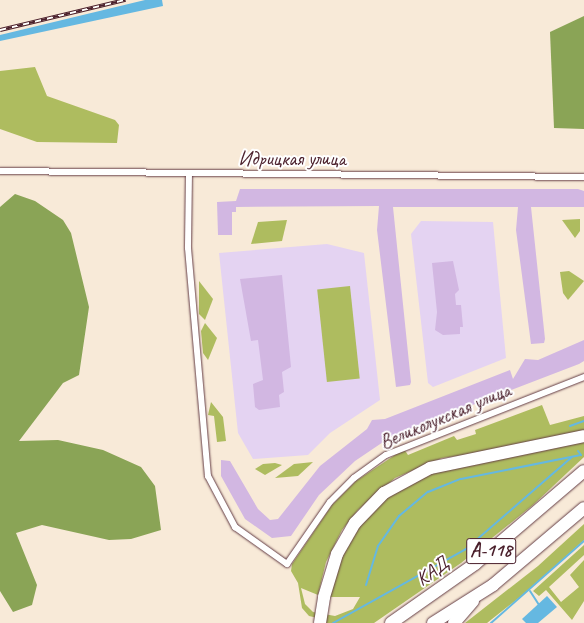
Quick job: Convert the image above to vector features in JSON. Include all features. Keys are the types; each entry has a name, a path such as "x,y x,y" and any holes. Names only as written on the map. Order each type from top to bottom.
{"highway":[{"path":"320,623 330,572 355,523 400,482 457,460 558,444 584,436"},
{"name":"КАД","path":"391,623 475,564 584,471"},
{"name":"А-118","path":"433,623 477,595 584,508"},
{"path":"454,623 477,595"}],"street":[{"name":"Идрицкая улица","path":"0,171 584,176"},
{"name":"Великолукская улица","path":"188,173 188,248 208,476 235,527 287,564 291,562 330,502 354,478 386,455 584,377"}],"shaded area":[{"path":"421,221 493,222 506,358 433,387 428,383 411,234"},
{"path":"327,244 364,253 380,400 330,433 308,455 253,459 238,433 219,253"}],"green space":[{"path":"584,16 584,129 554,128 550,32"},
{"path":"35,67 47,96 115,120 119,125 117,143 37,142 0,129 0,71"},
{"path":"15,194 35,201 63,220 71,233 89,307 79,375 63,383 19,441 58,440 103,450 141,467 155,486 161,530 131,539 109,540 42,525 16,533 37,585 32,605 13,612 0,591 0,207"},
{"path":"580,219 580,231 575,238 562,220"},
{"path":"287,220 282,241 251,244 258,222"},
{"path":"569,271 584,281 568,300 563,293 560,272"},
{"path":"199,281 213,299 205,320 199,314"},
{"path":"350,286 360,378 327,382 317,289"},
{"path":"205,323 217,338 208,360 203,353 201,331"},
{"path":"211,402 223,417 226,441 217,442 214,416 208,415"},
{"path":"542,405 550,425 584,416 584,431 501,450 442,458 395,478 358,510 342,530 326,562 318,595 301,588 305,604 313,612 335,616 353,609 360,597 329,597 334,571 357,526 376,505 409,480 458,463 543,451 584,440 584,457 533,505 461,563 374,623 322,623 326,620 309,616 302,608 298,583 291,571 292,564 332,505 356,481 404,449 408,455 454,436 457,440 476,434 475,430"},
{"path":"313,462 298,476 275,478 294,464"},
{"path":"275,463 282,465 265,475 255,469 263,464"},
{"path":"584,524 584,540 530,589 487,623 465,623 538,566"},
{"path":"584,545 584,555 549,587 561,602 579,587 570,575 584,560 584,601 572,620 546,590 539,596 533,591"}],"water":[{"path":"145,0 162,0 163,6 0,41 0,35"},
{"path":"547,596 557,607 538,623 526,623 522,619"}],"building":[{"path":"240,189 578,189 584,191 584,207 531,207 545,339 544,343 531,344 516,230 518,207 393,207 411,382 410,385 396,387 377,230 379,206 236,207 236,212 232,212 232,235 218,235 217,202 236,201"},
{"path":"453,261 459,290 455,294 456,305 461,305 463,327 460,327 460,334 443,335 435,330 437,312 432,263"},
{"path":"282,275 291,367 282,372 284,392 279,395 280,407 259,410 255,407 253,384 263,380 258,340 251,341 240,279"},
{"path":"584,340 584,361 579,364 392,436 355,461 319,495 291,536 272,538 245,519 221,476 221,460 230,461 258,509 270,520 278,519 320,466 367,429 372,420 385,419 510,370 513,379 525,359 538,360"}],"waterway":[{"path":"570,426 584,421"},
{"path":"366,585 378,546 399,516 428,492 461,479 581,455 578,451"},
{"path":"333,623 466,549 572,457"},
{"path":"491,623 584,541"},
{"path":"530,591 539,605"}],"railway":[{"path":"0,30 125,0"}]}
